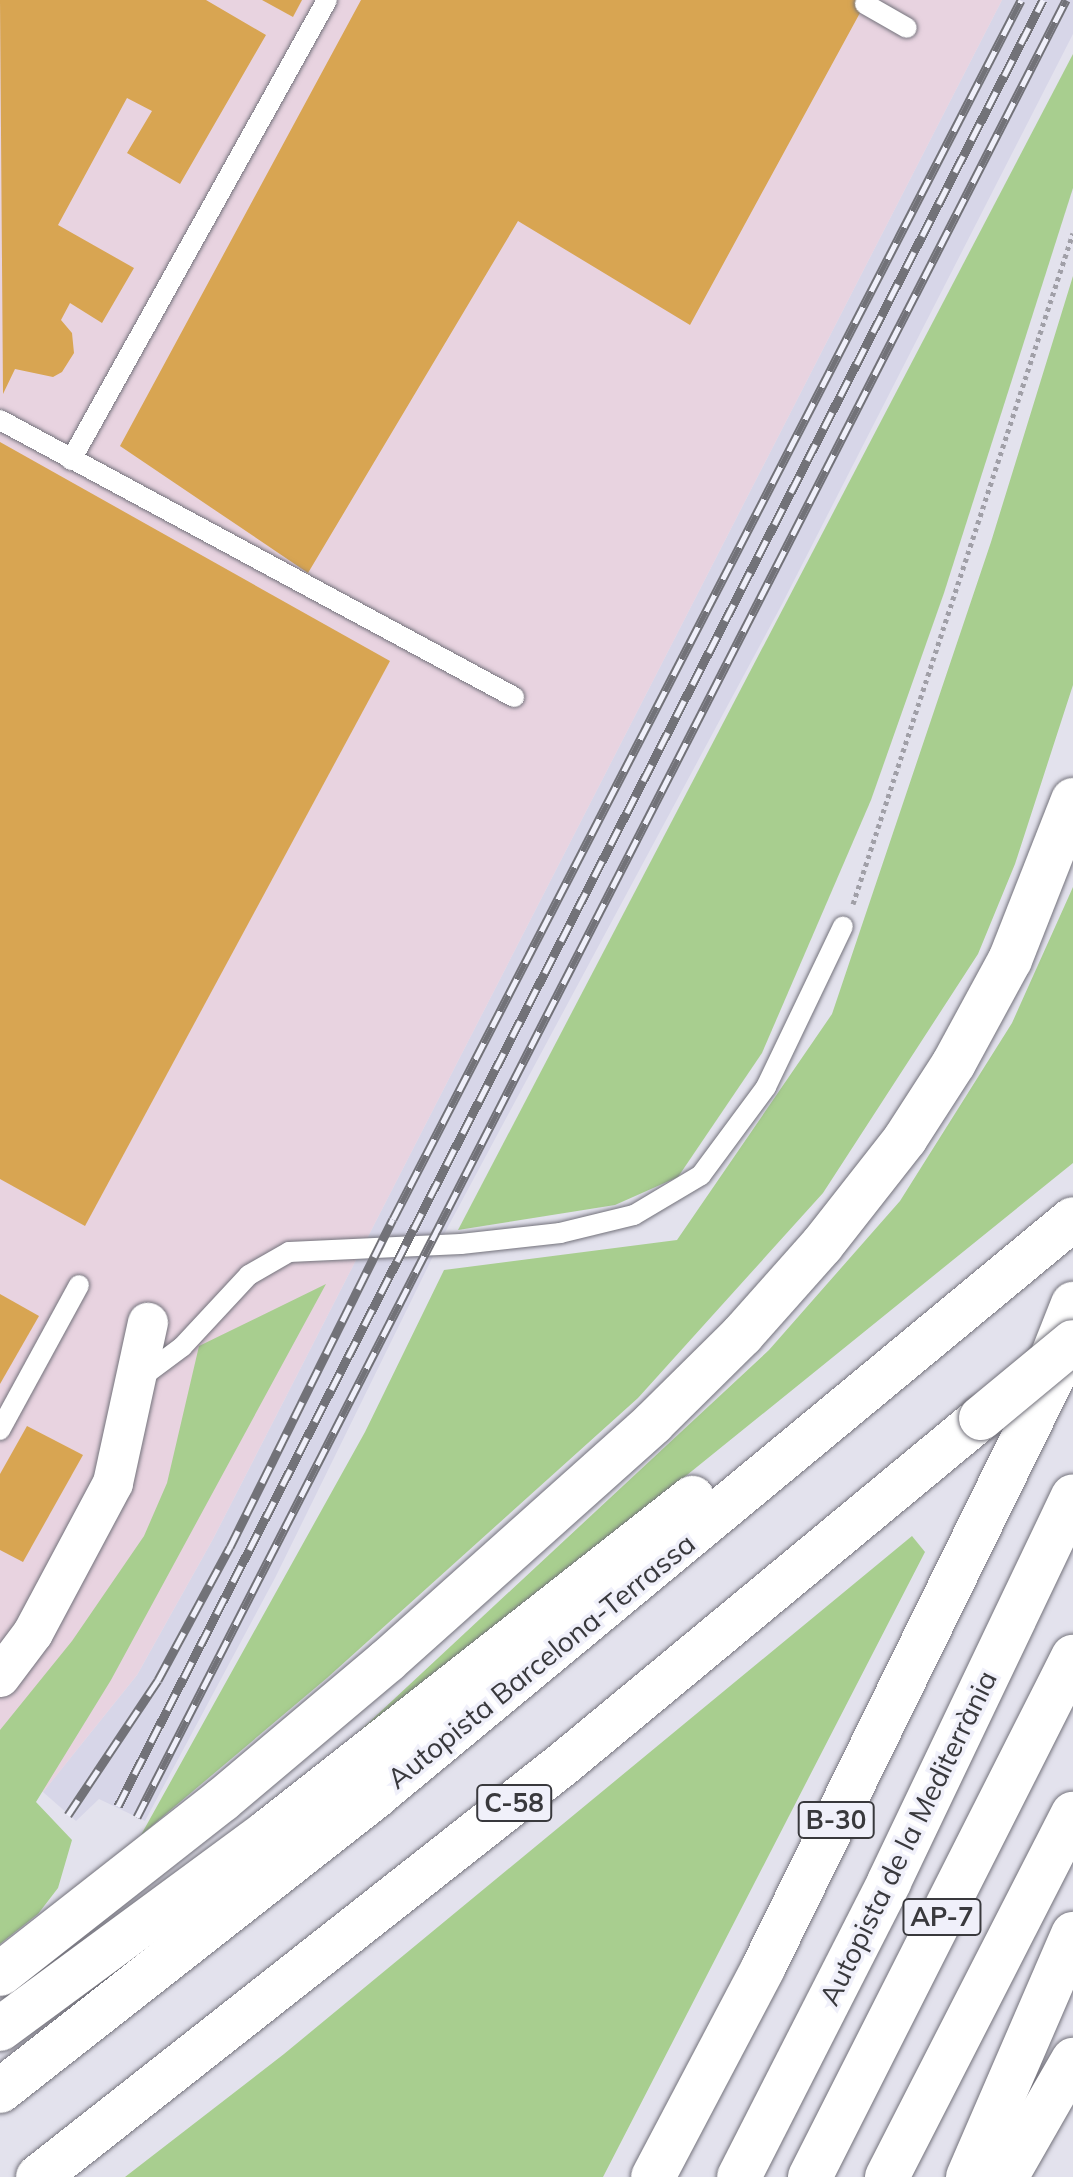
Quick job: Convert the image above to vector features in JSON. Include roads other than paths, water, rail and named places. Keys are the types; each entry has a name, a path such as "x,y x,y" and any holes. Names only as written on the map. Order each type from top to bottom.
{"highway":[{"path":"0,1974 222,1800 387,1661 631,1443 742,1335 822,1245 905,1139 954,1063 1010,960 1073,800"},
{"name":"Autopista Barcelona-Terrassa","path":"0,2091 377,1795 986,1288 1072,1220"},
{"path":"0,2029 317,1794 834,1386 986,1288"},
{"name":"B-30","path":"653,2177 763,1968 1013,1459 1073,1304"},
{"path":"1013,1459 1073,1339"},
{"name":"C-58","path":"38,2177 563,1764 1073,1339"},
{"name":"Autopista de la Mediterrània","path":"739,2177 889,1882 1073,1497"},
{"name":"AP-7","path":"810,2177 1073,1657"},
{"path":"887,2177 1073,1814"},
{"path":"968,2177 1073,1934"},
{"path":"1006,2177 1073,2060"}],"street":[{"path":"0,1677 33,1633 113,1483 148,1323"}],"lane":[{"path":"71,460 327,0"},
{"path":"865,4 907,28"},
{"path":"0,420 514,697"},
{"path":"135,1381 182,1347 249,1275 289,1252 461,1244 560,1233 634,1215 701,1175 766,1087 843,926"},
{"path":"0,1430 79,1285"}],"railway":[{"path":"68,1815 158,1680 230,1547 393,1219 1021,0"},
{"path":"118,1806 1043,0"},
{"path":"137,1817 1066,0"}]}
